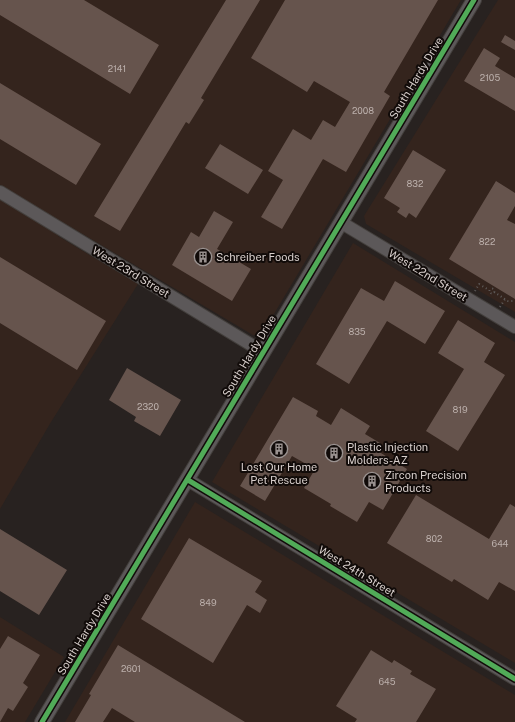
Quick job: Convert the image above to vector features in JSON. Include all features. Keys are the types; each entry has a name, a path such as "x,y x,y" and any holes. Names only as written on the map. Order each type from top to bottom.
{"street":[{"name":"South Hardy Drive","path":"42,722 188,480 263,352 342,223 474,0"},
{"name":"West 23rd Street","path":"0,192 263,352"},
{"name":"West 22nd Street","path":"342,223 515,327"},
{"name":"West 24th Street","path":"188,480 515,679"}],"path":[{"path":"475,292 479,284 490,290 490,294 494,292 508,301 515,301"},
{"path":"500,307 505,299"}],"shaded area":[{"path":"0,0 461,0 261,334 257,336 253,335 64,223 58,236 138,284 51,422 0,509"},
{"path":"498,0 515,0 515,312 366,224 364,216"},
{"path":"353,243 515,342 515,663 212,482"},
{"path":"195,502 515,695 515,722 65,722"},
{"path":"0,617 64,657 25,722 0,722"}],"building":[{"path":"0,0 84,0 159,45 130,94 0,15"},
{"path":"226,0 260,0 201,98 204,100 189,124 186,122 120,231 94,216"},
{"path":"285,0 438,0 384,92 390,96 346,172 323,159 282,229 261,217 283,180 268,171 293,129 311,140 323,120 335,127 350,102 314,81 307,92 251,58"},
{"path":"505,35 515,41 515,50 501,42"},
{"path":"484,48 500,58 495,66 515,78 515,111 464,81"},
{"path":"0,83 101,144 76,185 0,139"},
{"path":"220,144 263,170 248,194 205,168"},
{"path":"413,150 446,170 416,218 409,213 406,218 397,212 400,208 384,198"},
{"path":"496,181 515,193 515,206 507,220 515,224 515,299 449,259"},
{"name":"Schreiber Foods","path":"214,211 233,222 217,249 251,269 232,301 172,265 191,232 199,237"},
{"path":"0,257 106,321 77,370 0,323"},
{"path":"395,281 445,311 425,344 387,321 349,384 316,364 361,288 384,301"},
{"path":"458,320 495,343 484,362 505,375 458,451 426,431 464,369 438,353"},
{"path":"127,368 181,400 160,436 134,421 136,417 109,400"},
{"path":"293,397 318,411 316,416 331,425 341,408 370,426 365,434 380,443 376,450 407,469 383,510 369,502 357,522 330,506 331,504 304,488 315,469 292,456 265,501 240,486"},
{"path":"416,495 489,539 510,504 515,507 515,591 499,582 488,600 454,579 452,582 387,543"},
{"path":"0,529 67,570 39,615 0,591"},
{"path":"189,538 262,581 255,592 267,600 260,613 247,605 213,663 141,619"},
{"path":"8,636 40,655 23,683 28,687 13,711 8,708 0,722 0,649"},
{"path":"118,645 245,722 135,722 112,708 103,722 75,722 91,695 89,694"},
{"path":"371,650 392,663 394,660 412,671 410,674 436,689 416,722 355,722 357,719 336,706"}],"cycle path":[{"path":"42,722 474,0"},
{"path":"188,480 515,679"}],"place":[{"name":"Schreiber Foods","path":"203,257"},
{"name":"Lost Our Home Pet Rescue","path":"279,449"},
{"name":"Plastic Injection Molders-AZ","path":"334,453"},
{"name":"Zircon Precision Products","path":"372,481"}]}
